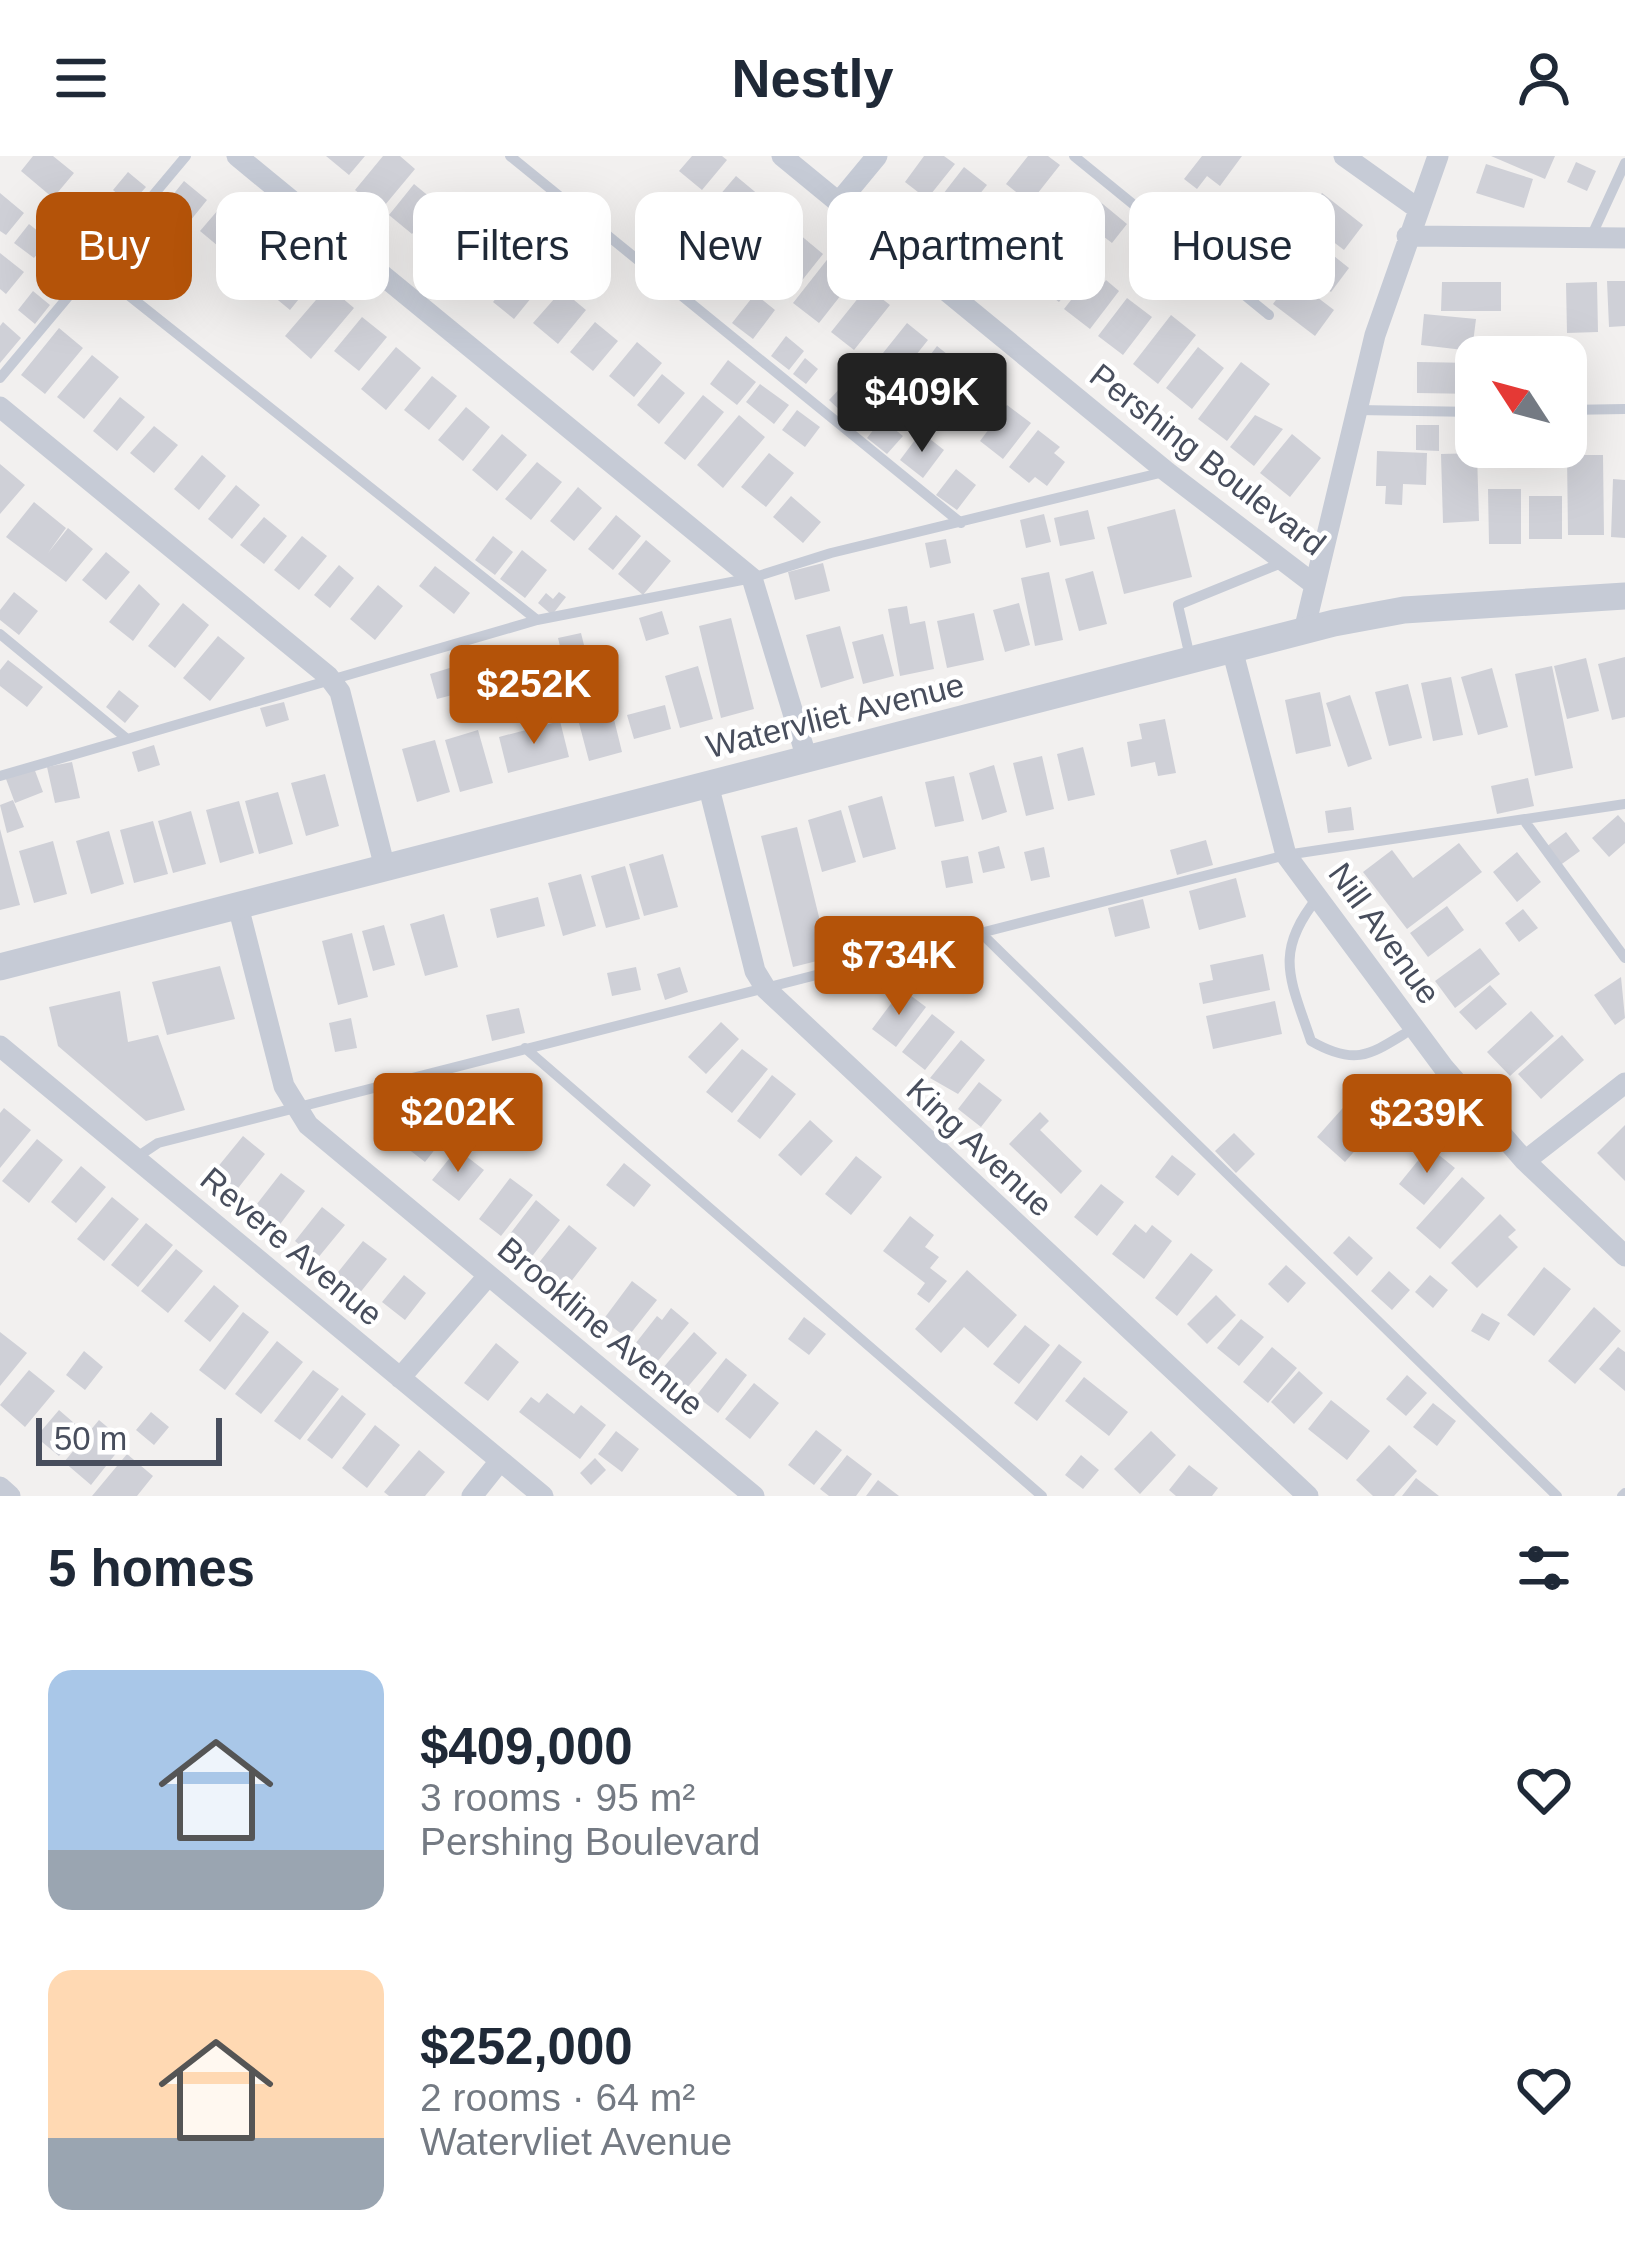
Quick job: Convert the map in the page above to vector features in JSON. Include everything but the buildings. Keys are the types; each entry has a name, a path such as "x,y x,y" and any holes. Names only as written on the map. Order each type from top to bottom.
{"street":[{"path":"237,156 752,578 807,759"},
{"name":"Pershing Boulevard","path":"782,156 827,192"},
{"path":"847,192 877,156"},
{"path":"1344,156 1417,208"},
{"path":"1304,631 1355,410 1407,236 1438,156"},
{"path":"1407,236 1625,238"},
{"name":"Pershing Boulevard","path":"958,300 1167,472 1315,585"},
{"path":"0,407 328,676 340,692 385,868"},
{"name":"Watervliet Avenue","path":"0,967 1304,631 1404,610 1625,596"},
{"name":"Nill Avenue","path":"1232,649 1286,855 1414,1028 1526,1161 1625,1256"},
{"name":"King Avenue","path":"708,784 755,971 766,989 1308,1496"},
{"name":"Brookline Avenue","path":"238,906 294,1107 308,1125 754,1496"},
{"name":"Revere Avenue","path":"0,1046 543,1496"},
{"path":"1526,1161 1625,1083"},
{"path":"400,1378 488,1276"},
{"path":"472,1496 500,1461"},
{"path":"0,1487 10,1496"}],"lane":[{"path":"156,192 186,156"},
{"path":"510,156 962,523"},
{"path":"1074,156 1269,314"},
{"path":"1590,239 1625,164"},
{"path":"0,378 65,300"},
{"path":"135,300 537,620"},
{"path":"1587,410 1625,409"},
{"path":"1355,410 1455,412"},
{"path":"0,776 328,676 537,620 752,578 831,553 1167,472"},
{"path":"1190,660 1178,605 1284,562"},
{"path":"0,634 125,738"},
{"path":"135,1158 158,1143 294,1107 1286,855 1526,823 1625,804"},
{"path":"1526,823 1625,958"},
{"path":"1318,897 1292,928 1288,950 1312,1041 1337,1056 1366,1057 1414,1028"},
{"path":"981,933 1557,1496"},
{"path":"525,1048 1042,1496"}]}
